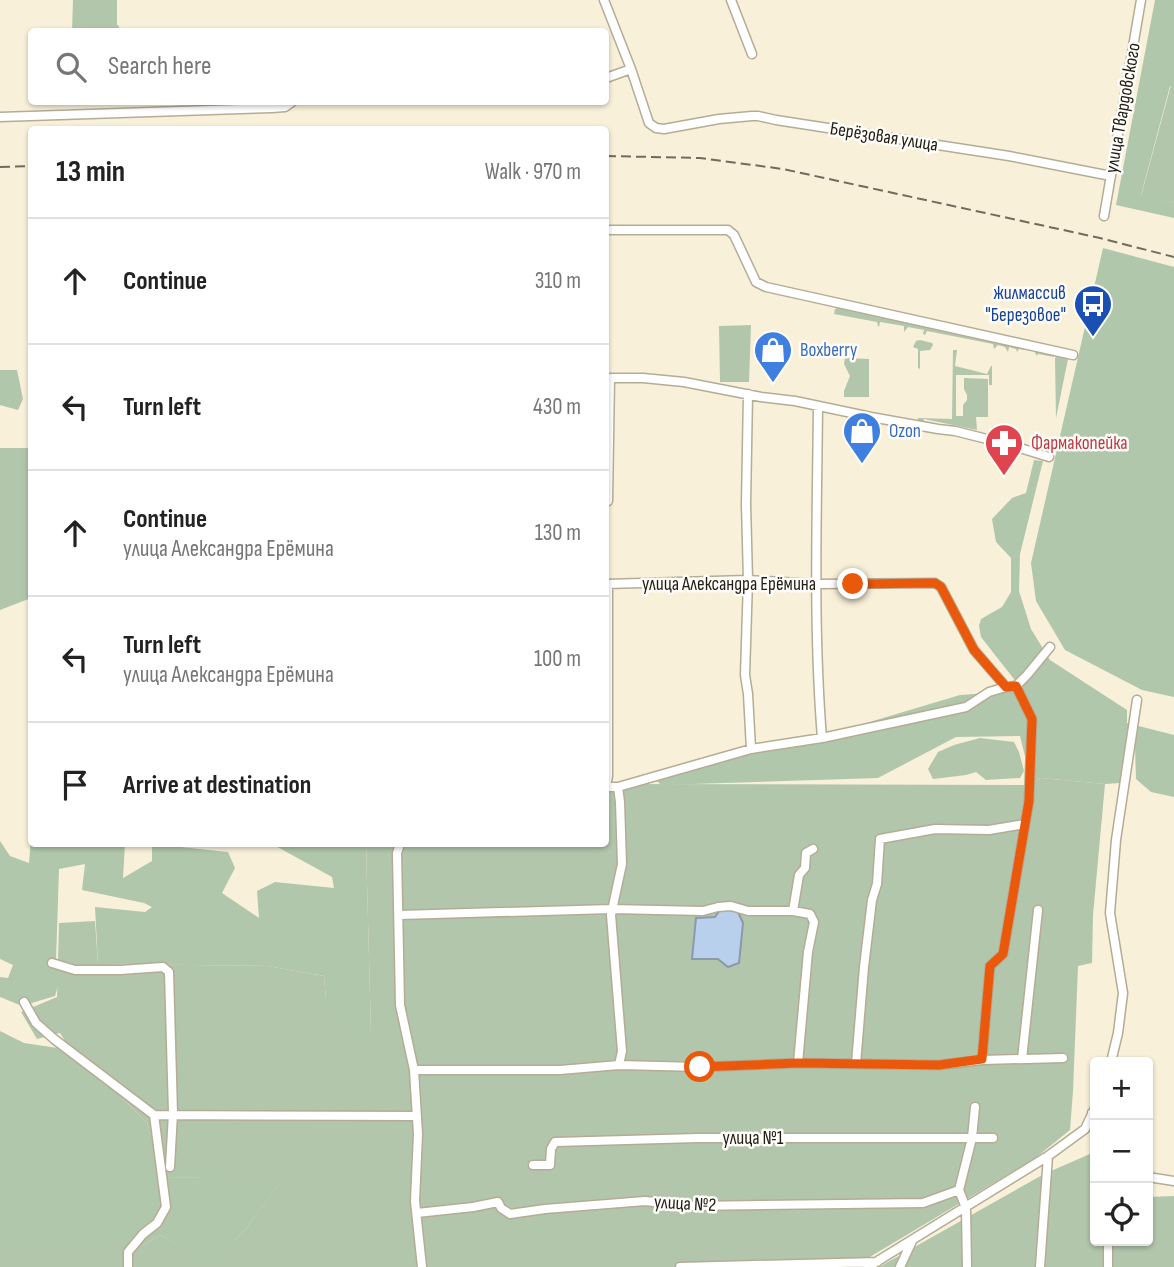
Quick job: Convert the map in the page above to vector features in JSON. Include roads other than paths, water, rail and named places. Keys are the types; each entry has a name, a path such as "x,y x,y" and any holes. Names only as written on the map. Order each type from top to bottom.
{"street":[{"path":"604,0 631,69 609,77"},
{"path":"731,0 752,54"},
{"name":"улица Твардовского","path":"1104,216 1141,0"},
{"name":"Берёзовая улица","path":"631,69 649,123 656,128 670,129 758,116 776,121 1009,156 1111,176"},
{"path":"0,117 272,108 288,105"},
{"path":"609,230 728,230 734,235 757,282 766,287 1073,355"},
{"path":"609,378 684,382 795,401 955,431 1049,457"},
{"path":"748,394 745,675 751,749"},
{"path":"818,406 817,682 822,738"},
{"name":"улица Александра Ерёмина","path":"609,584 748,580 817,584 935,583 941,587 974,650 1011,687"},
{"path":"609,787 618,787 751,749 822,738 965,707 989,692 1011,687 1027,676 1050,647"},
{"path":"982,1059 990,966 1003,954 1029,801 1032,719 1011,687"},
{"path":"1112,1057 1123,993 1111,913 1116,839 1137,699"},
{"path":"618,787 622,864 611,915 622,1051 620,1065"},
{"path":"856,1064 864,967 872,900 877,884 880,839 934,830 989,830 1025,824"},
{"path":"399,847 400,1005 414,1070 416,1213 422,1267"},
{"path":"793,911 799,875 805,868 806,853 813,849"},
{"path":"399,915 612,909 703,911 732,906 748,911 793,911 810,914 814,922 808,952 798,1063"},
{"path":"1021,1059 1038,910"},
{"path":"52,963 75,970 163,967 169,972 173,1113 170,1167"},
{"path":"24,1002 36,1023 54,1039 154,1115 416,1116"},
{"path":"414,1070 560,1070 620,1065 700,1067 798,1063 939,1065 982,1059 1063,1058"},
{"path":"967,1267 966,1208 960,1190 972,1138 975,1107"},
{"path":"128,1267 128,1252 143,1234 157,1223 166,1207 154,1115"},
{"path":"868,1267 1048,1156 1085,1129 1090,1118"},
{"name":"улица №1","path":"533,1165 550,1166 551,1149 555,1142 697,1138 993,1138"},
{"path":"1040,1267 1048,1156"},
{"path":"1153,1178 1174,1181"},
{"name":"улица №2","path":"416,1213 498,1202 501,1208 510,1214 645,1201 689,1206 923,1203 960,1190"},
{"path":"900,1267 912,1241"},
{"path":"1108,1246 1108,1267"},
{"path":"680,1267 877,1262"}],"water":[{"path":"720,910 737,910 743,923 739,963 728,967 718,959 692,959 696,918 715,917"}],"railway":[{"path":"609,156 700,158 783,169 1100,238 1174,257"},
{"path":"0,167 28,166"}],"place":[{"name":"жилмассив \"Березовое\"","path":"1093,338"},
{"name":"Boxberry","path":"773,384"},
{"name":"Ozon","path":"862,465"},
{"name":"Фармакопейка","path":"1004,477"}]}
